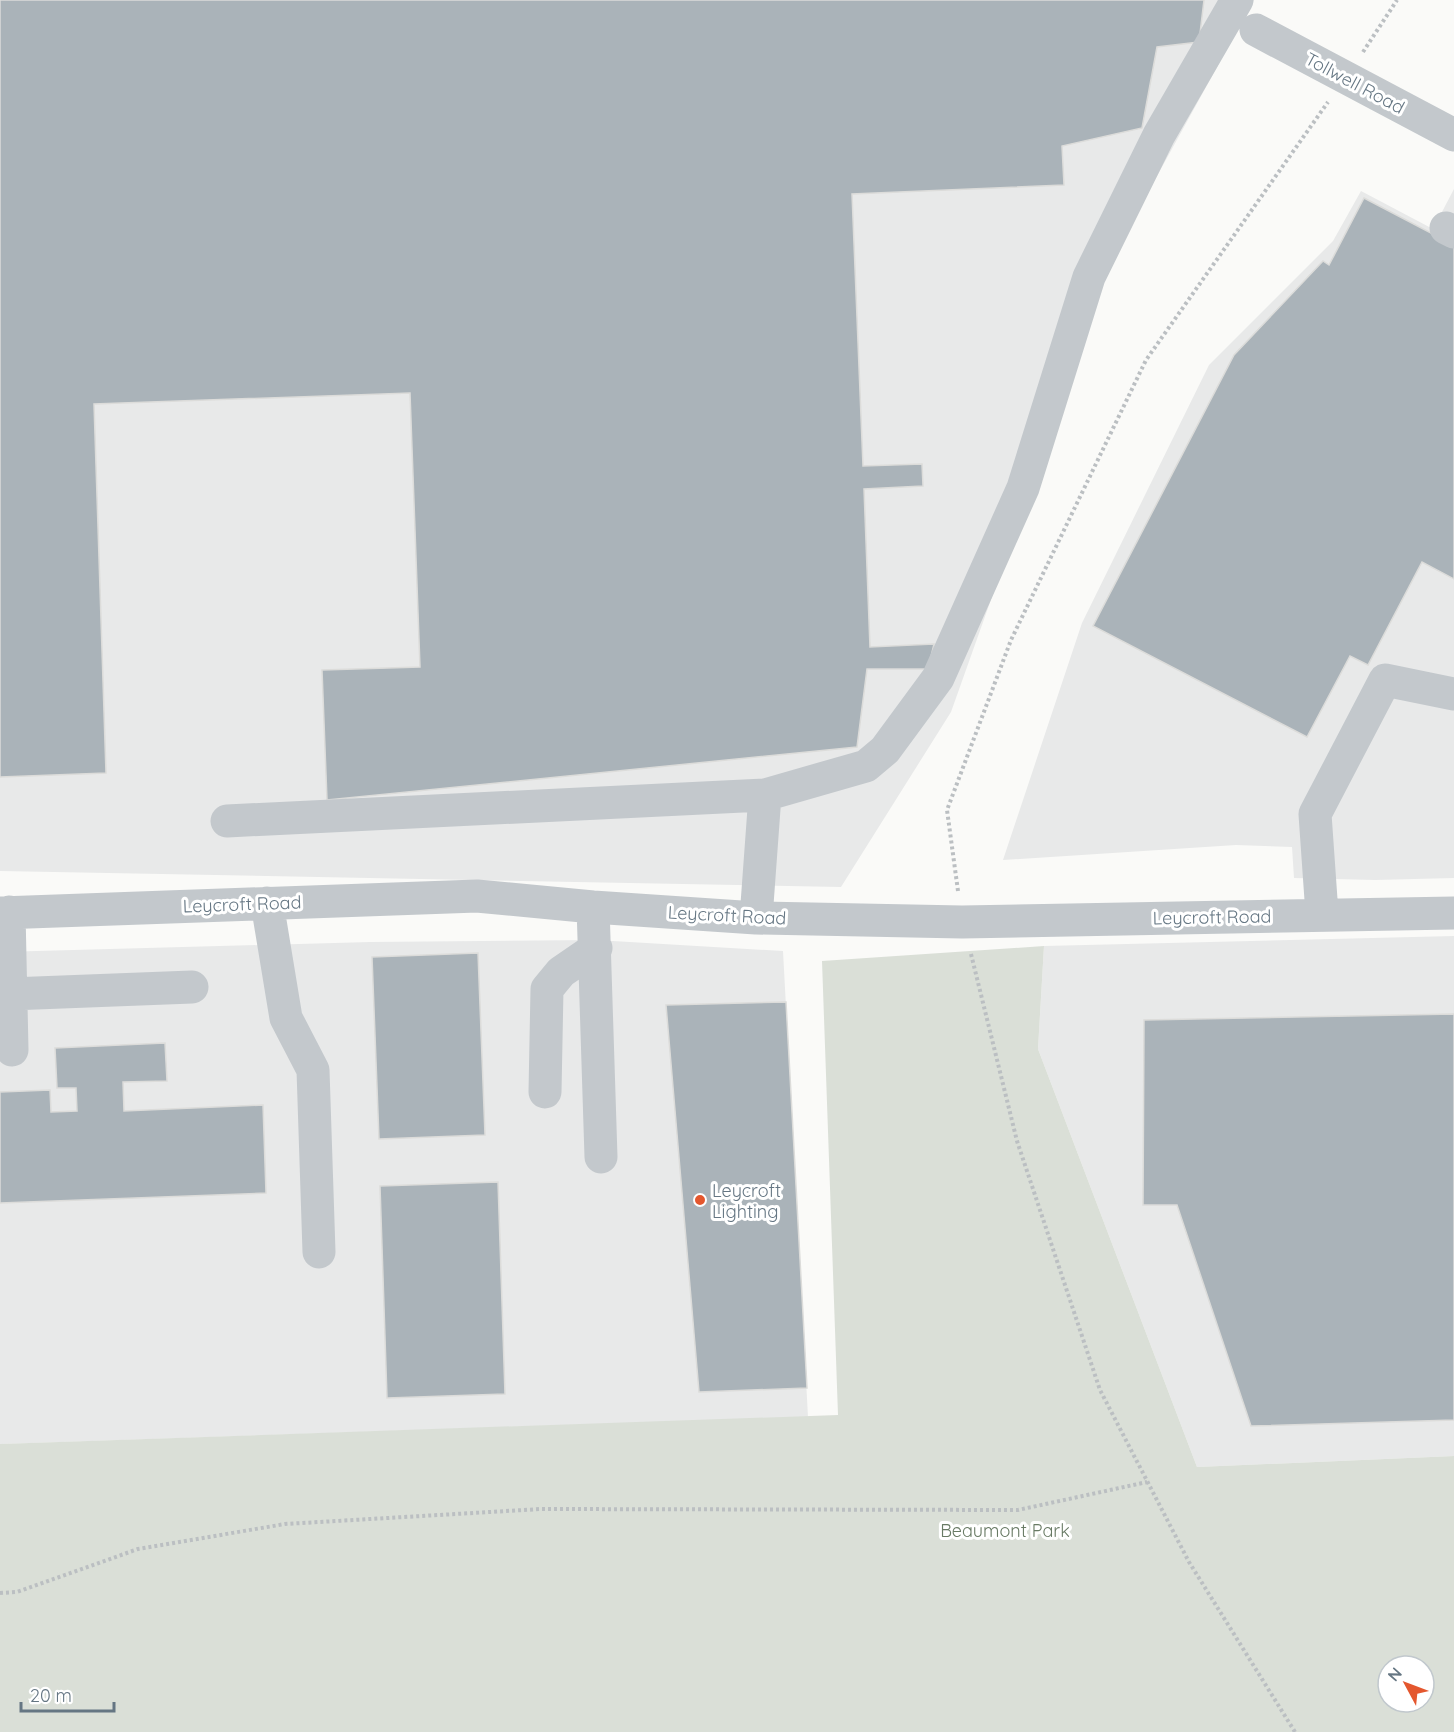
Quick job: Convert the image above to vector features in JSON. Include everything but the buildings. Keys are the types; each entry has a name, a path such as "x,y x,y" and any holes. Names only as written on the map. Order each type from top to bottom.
{"street":[{"path":"227,821 765,795 866,766 885,750 938,678 1023,488 1089,277 1159,135 1237,0"},
{"name":"Tollwell Road","path":"1256,30 1454,135"},
{"path":"1322,914 1315,814 1385,680 1454,694"},
{"path":"756,918 765,795"},
{"name":"Leycroft Road","path":"4,912 477,896 593,907 756,918 962,922 1454,913"},
{"path":"267,903 286,1018 313,1070 319,1252"},
{"path":"593,907 601,1156"},
{"path":"4,912 12,1050"},
{"path":"545,1092 547,989 561,972 596,948"},
{"path":"10,994 192,987"}],"path":[{"path":"1295,1732 1189,1562 1100,1390 1017,1141 962,922 947,810 1011,640 1146,360 1397,0"},
{"path":"0,1593 17,1592 138,1549 285,1524 541,1509 1018,1510 1148,1482"}],"shaded area":[{"path":"0,0 1254,0 1092,294 1025,504 951,712 841,887 0,871"},
{"path":"1454,189 1454,878 1375,880 1294,878 1292,847 1236,845 1003,860 1082,623 1209,365 1333,241 1361,191 1433,229"},
{"path":"1454,936 1454,1456 1197,1467 1038,1049 1044,946"},
{"path":"596,940 783,951 808,1417 2,1444 0,1446 0,952 370,942"}],"green space":[{"name":"Beaumont Park","path":"1044,946 1038,1049 1197,1467 1454,1456 1454,1732 0,1732 0,1444 838,1415 822,961"}],"place":[{"name":"Leycroft Lighting","path":"700,1200"}]}
